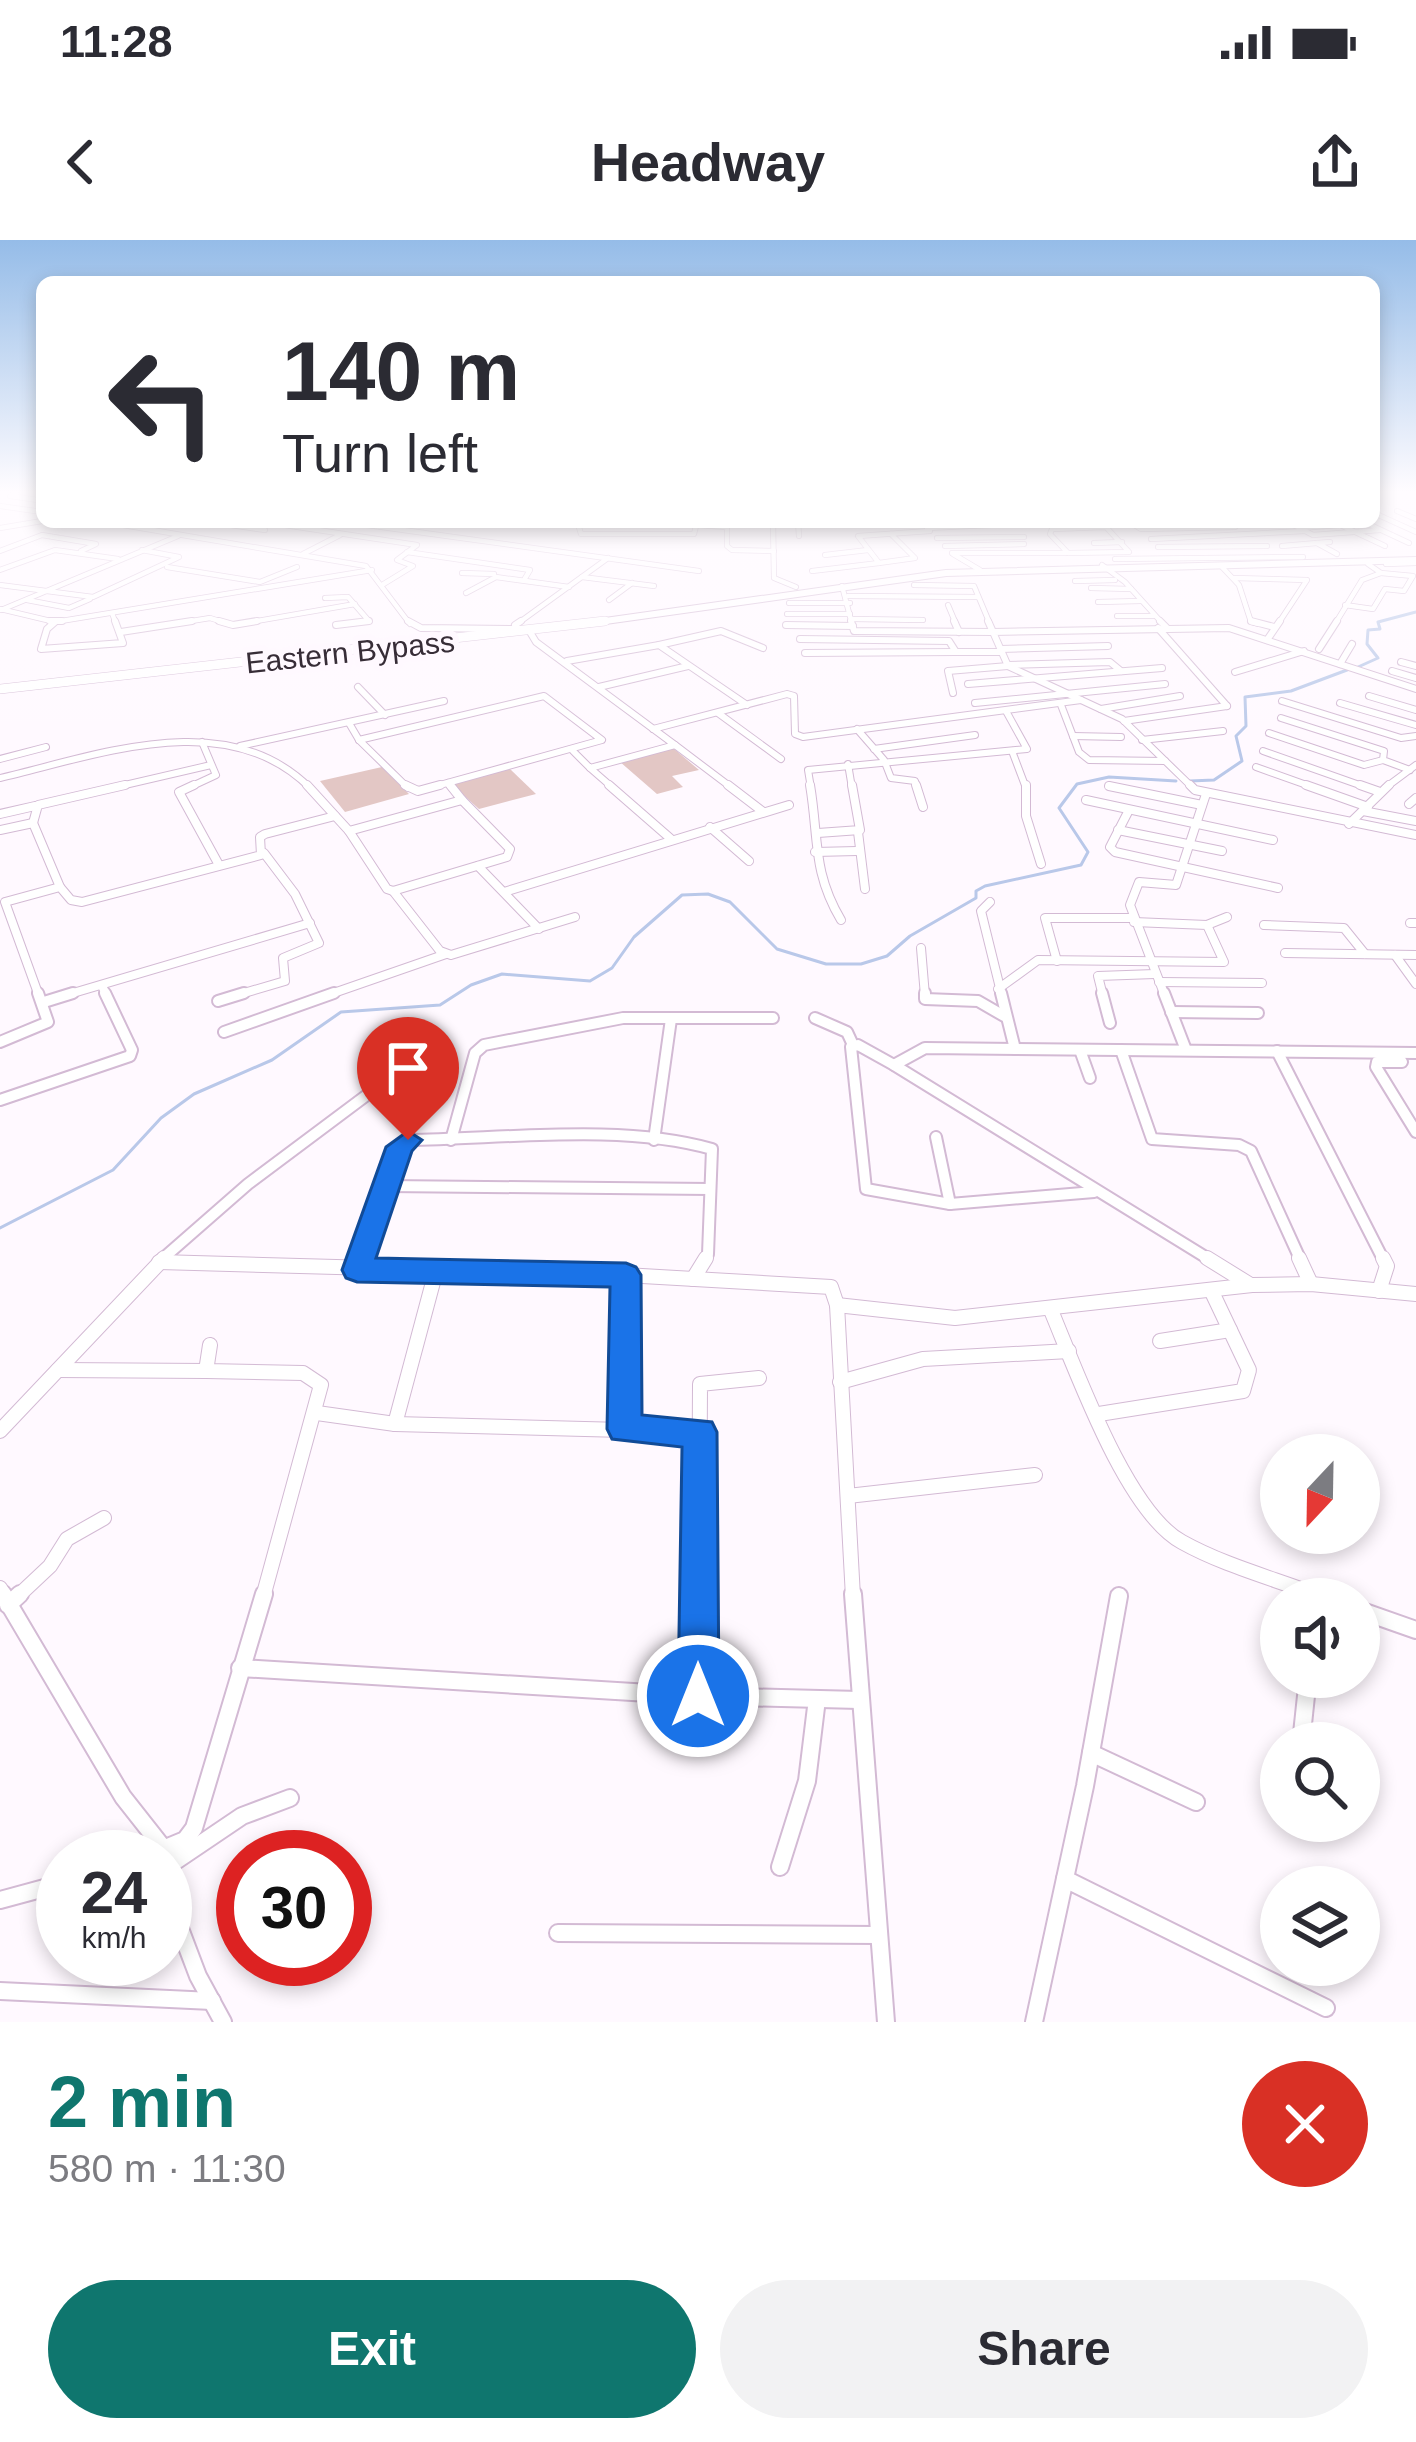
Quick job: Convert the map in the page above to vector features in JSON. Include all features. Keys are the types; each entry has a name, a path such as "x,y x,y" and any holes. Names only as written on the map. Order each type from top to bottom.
{"main road":[{"name":"Eastern Bypass","path":"785,595 796,587 890,576"},
{"name":"Eastern Bypass","path":"0,687 522,629 921,576"}],"street":[{"path":"1,610 80,576"},
{"path":"25,600 69,608 141,576"},
{"path":"217,576 263,585 280,576"},
{"path":"1,610 55,622 327,576"},
{"path":"376,576 416,626 449,630 522,629 583,577 654,586"},
{"path":"382,586 397,576"},
{"path":"489,576 569,586"},
{"path":"524,580 526,576"},
{"path":"774,576 796,587"},
{"path":"912,582 967,576"},
{"path":"1114,576 1132,589 1227,706 1124,721"},
{"path":"1274,627 1251,622 1234,578 1287,576"},
{"path":"1267,640 1307,580 1293,576"},
{"path":"1319,649 1366,576"},
{"path":"1371,624 1373,609 1385,589 1405,590 1413,576"},
{"path":"466,592 496,577"},
{"path":"890,580 973,585 1007,666 1124,721 1204,800"},
{"path":"1076,581 1118,580"},
{"path":"912,582 926,632"},
{"path":"609,600 632,584"},
{"path":"0,585 93,597"},
{"path":"840,586 849,600 852,623"},
{"path":"1091,588 1132,589"},
{"path":"785,595 849,600 978,597"},
{"path":"326,598 346,597 369,621 336,625"},
{"path":"1098,602 1141,601"},
{"path":"121,632 210,618 233,625 355,604"},
{"path":"948,605 959,632"},
{"path":"1346,605 1373,609"},
{"path":"55,622 41,649 123,644 112,613"},
{"path":"787,614 947,636 956,652"},
{"path":"1117,616 1154,616"},
{"path":"786,626 922,620"},
{"path":"800,639 1052,628 1228,628 1416,689"},
{"path":"522,629 762,811"},
{"path":"567,661 721,631 763,648"},
{"path":"1340,664 1352,644"},
{"path":"659,645 747,705"},
{"path":"805,653 1108,646"},
{"path":"1235,672 1304,651"},
{"path":"953,693 948,671 1109,662 1120,671"},
{"path":"1401,662 1416,666"},
{"path":"599,687 688,667"},
{"path":"968,684 1162,668"},
{"path":"1392,671 1416,678"},
{"path":"975,703 1165,684"},
{"path":"358,687 385,715"},
{"path":"1138,687 1152,702"},
{"path":"653,729 791,695 795,734 1081,700"},
{"path":"350,723 358,740 410,790 602,740 544,696 358,740"},
{"path":"1101,709 1180,696"},
{"path":"1369,696 1416,710"},
{"path":"237,747 444,701"},
{"path":"1282,701 1401,738 1416,736"},
{"path":"1340,703 1416,725"},
{"path":"1061,705 1079,752 1092,761 1166,761"},
{"path":"1346,721 1362,709"},
{"path":"841,920 824,889 815,852 818,833 808,770 1027,749 1006,711"},
{"path":"718,712 781,759"},
{"path":"1281,718 1384,751 1384,760"},
{"path":"857,729 884,760 891,778 915,781 923,807"},
{"path":"1142,740 1223,731"},
{"path":"1269,733 1364,765 1384,760 1413,768"},
{"path":"874,748 975,735"},
{"path":"1072,736 1121,737"},
{"path":"202,742 214,777 179,792 219,865"},
{"path":"0,778 123,750 202,742 237,747 283,763 350,831 387,889 446,954"},
{"path":"590,767 676,745"},
{"path":"0,759 46,747"},
{"path":"573,751 671,839"},
{"path":"1012,751 1026,784 1026,816 1041,863"},
{"path":"1263,751 1380,791"},
{"path":"848,764 865,890"},
{"path":"0,814 211,765"},
{"path":"1256,767 1365,809 1416,821"},
{"path":"1349,824 1380,791 1413,768"},
{"path":"1401,777 1416,782"},
{"path":"393,891 511,853 448,783"},
{"path":"1108,786 1416,835"},
{"path":"350,831 462,800"},
{"path":"1086,800 1273,840"},
{"path":"1186,1050 1130,905 1139,882 1176,885 1204,800"},
{"path":"504,892 788,805"},
{"path":"35,806 33,823 60,887 71,901 82,902 264,853"},
{"path":"1129,811 1110,847 1114,852 1278,888"},
{"path":"305,1003 287,980 283,958 320,943 260,840 265,833 334,816"},
{"path":"0,830 33,823"},
{"path":"710,827 749,860"},
{"path":"1118,830 1222,851"},
{"path":"818,833 858,832"},
{"path":"815,852 857,851"},
{"path":"478,866 538,929"},
{"path":"0,1042 44,1028 48,1022 3,902 60,887"},
{"path":"990,902 981,910 1016,1049"},
{"path":"224,1032 446,954 575,917"},
{"path":"1057,961 1045,918 1207,925 1227,917"},
{"path":"44,1002 310,923"},
{"path":"1110,1023 1098,976 1224,962 1207,925"},
{"path":"1264,925 1344,928 1365,955"},
{"path":"921,948 926,999 978,1001 1006,1018"},
{"path":"1285,952 1416,955"},
{"path":"1395,955 1416,984"},
{"path":"998,989 1008,986 1026,963 1057,961 1262,983"},
{"path":"218,1001 287,980"},
{"path":"0,1100 130,1056 132,1050 102,986"},
{"path":"1171,1012 1258,1013"},
{"path":"451,1140 475,1053 484,1045 601,1021 772,1018"},
{"path":"815,1018 847,1032 853,1045 862,1185 876,1193 950,1204 1094,1192"},
{"path":"654,1140 671,1019"},
{"path":"853,1045 894,1065 1252,1285"},
{"path":"894,1065 925,1048 1277,1051 1416,1058"},
{"path":"1080,1050 1090,1078"},
{"path":"1120,1050 1152,1139 1240,1145 1251,1150 1311,1284"},
{"path":"1277,1051 1387,1266 1378,1292"},
{"path":"1398,1057 1375,1064 1416,1132"},
{"path":"0,1432 159,1262 248,1184 399,1071"},
{"path":"936,1137 950,1204"},
{"path":"357,1270 400,1147 408,1140 654,1140 697,1143 712,1149 708,1254 693,1280"},
{"path":"387,1186 710,1189"},
{"path":"159,1262 626,1275 824,1285 835,1292 859,1700 886,2022"},
{"path":"395,1424 436,1271"},
{"path":"624,1429 626,1275"},
{"path":"837,1305 956,1318 1252,1285 1311,1284 1412,1296"},
{"path":"1099,1414 1243,1391 1249,1370 1211,1290"},
{"path":"1050,1308 1138,1494 1163,1529 1179,1541 1271,1578"},
{"path":"1160,1341 1230,1330"},
{"path":"206,1370 210,1345"},
{"path":"840,1382 865,1370 953,1357 1069,1351"},
{"path":"58,1370 313,1376 321,1385 317,1413 192,1830"},
{"path":"698,1696 700,1384 759,1378"},
{"path":"317,1413 395,1424 700,1432"},
{"path":"848,1496 1035,1475"},
{"path":"104,1518 67,1539 50,1566 4,1597 145,1830"},
{"path":"1034,2022 1119,1596"},
{"path":"1380,1617 1416,1630"},
{"path":"240,1668 698,1696 859,1700"},
{"path":"780,1867 803,1799 817,1699"},
{"path":"1091,1753 1196,1802"},
{"path":"192,1843 242,1816 290,1798"},
{"path":"1065,1879 1326,2008"},
{"path":"0,1900 36,1890"},
{"path":"558,1933 878,1935"},
{"path":"192,1953 224,2022"},
{"path":"0,1991 212,2001"}],"shaded area":[{"path":"673,748 699,770 672,776 683,787 657,794 619,761"},
{"path":"382,767 409,794 345,812 320,781"},
{"path":"510,769 536,794 479,809 451,784"}],"waterway":[{"path":"1358,667 1378,658 1367,644 1368,630 1380,629 1378,622 1416,612"},
{"path":"1190,781 1214,780 1242,761 1236,736 1246,726 1245,697 1291,691 1347,670"},
{"path":"0,1228 113,1170 161,1118 194,1094 272,1060 341,1012 440,1005 471,985 502,974 590,981 612,968 634,937 682,895 708,894 730,902 777,949 826,964 861,964 887,956 910,936 976,898 976,891 985,886 1081,865 1088,852 1059,808 1077,784 1109,777 1176,781"}],"route":[{"path":"408,1140 400,1147 357,1270 626,1275 624,1429 700,1432 698,1696"}]}
